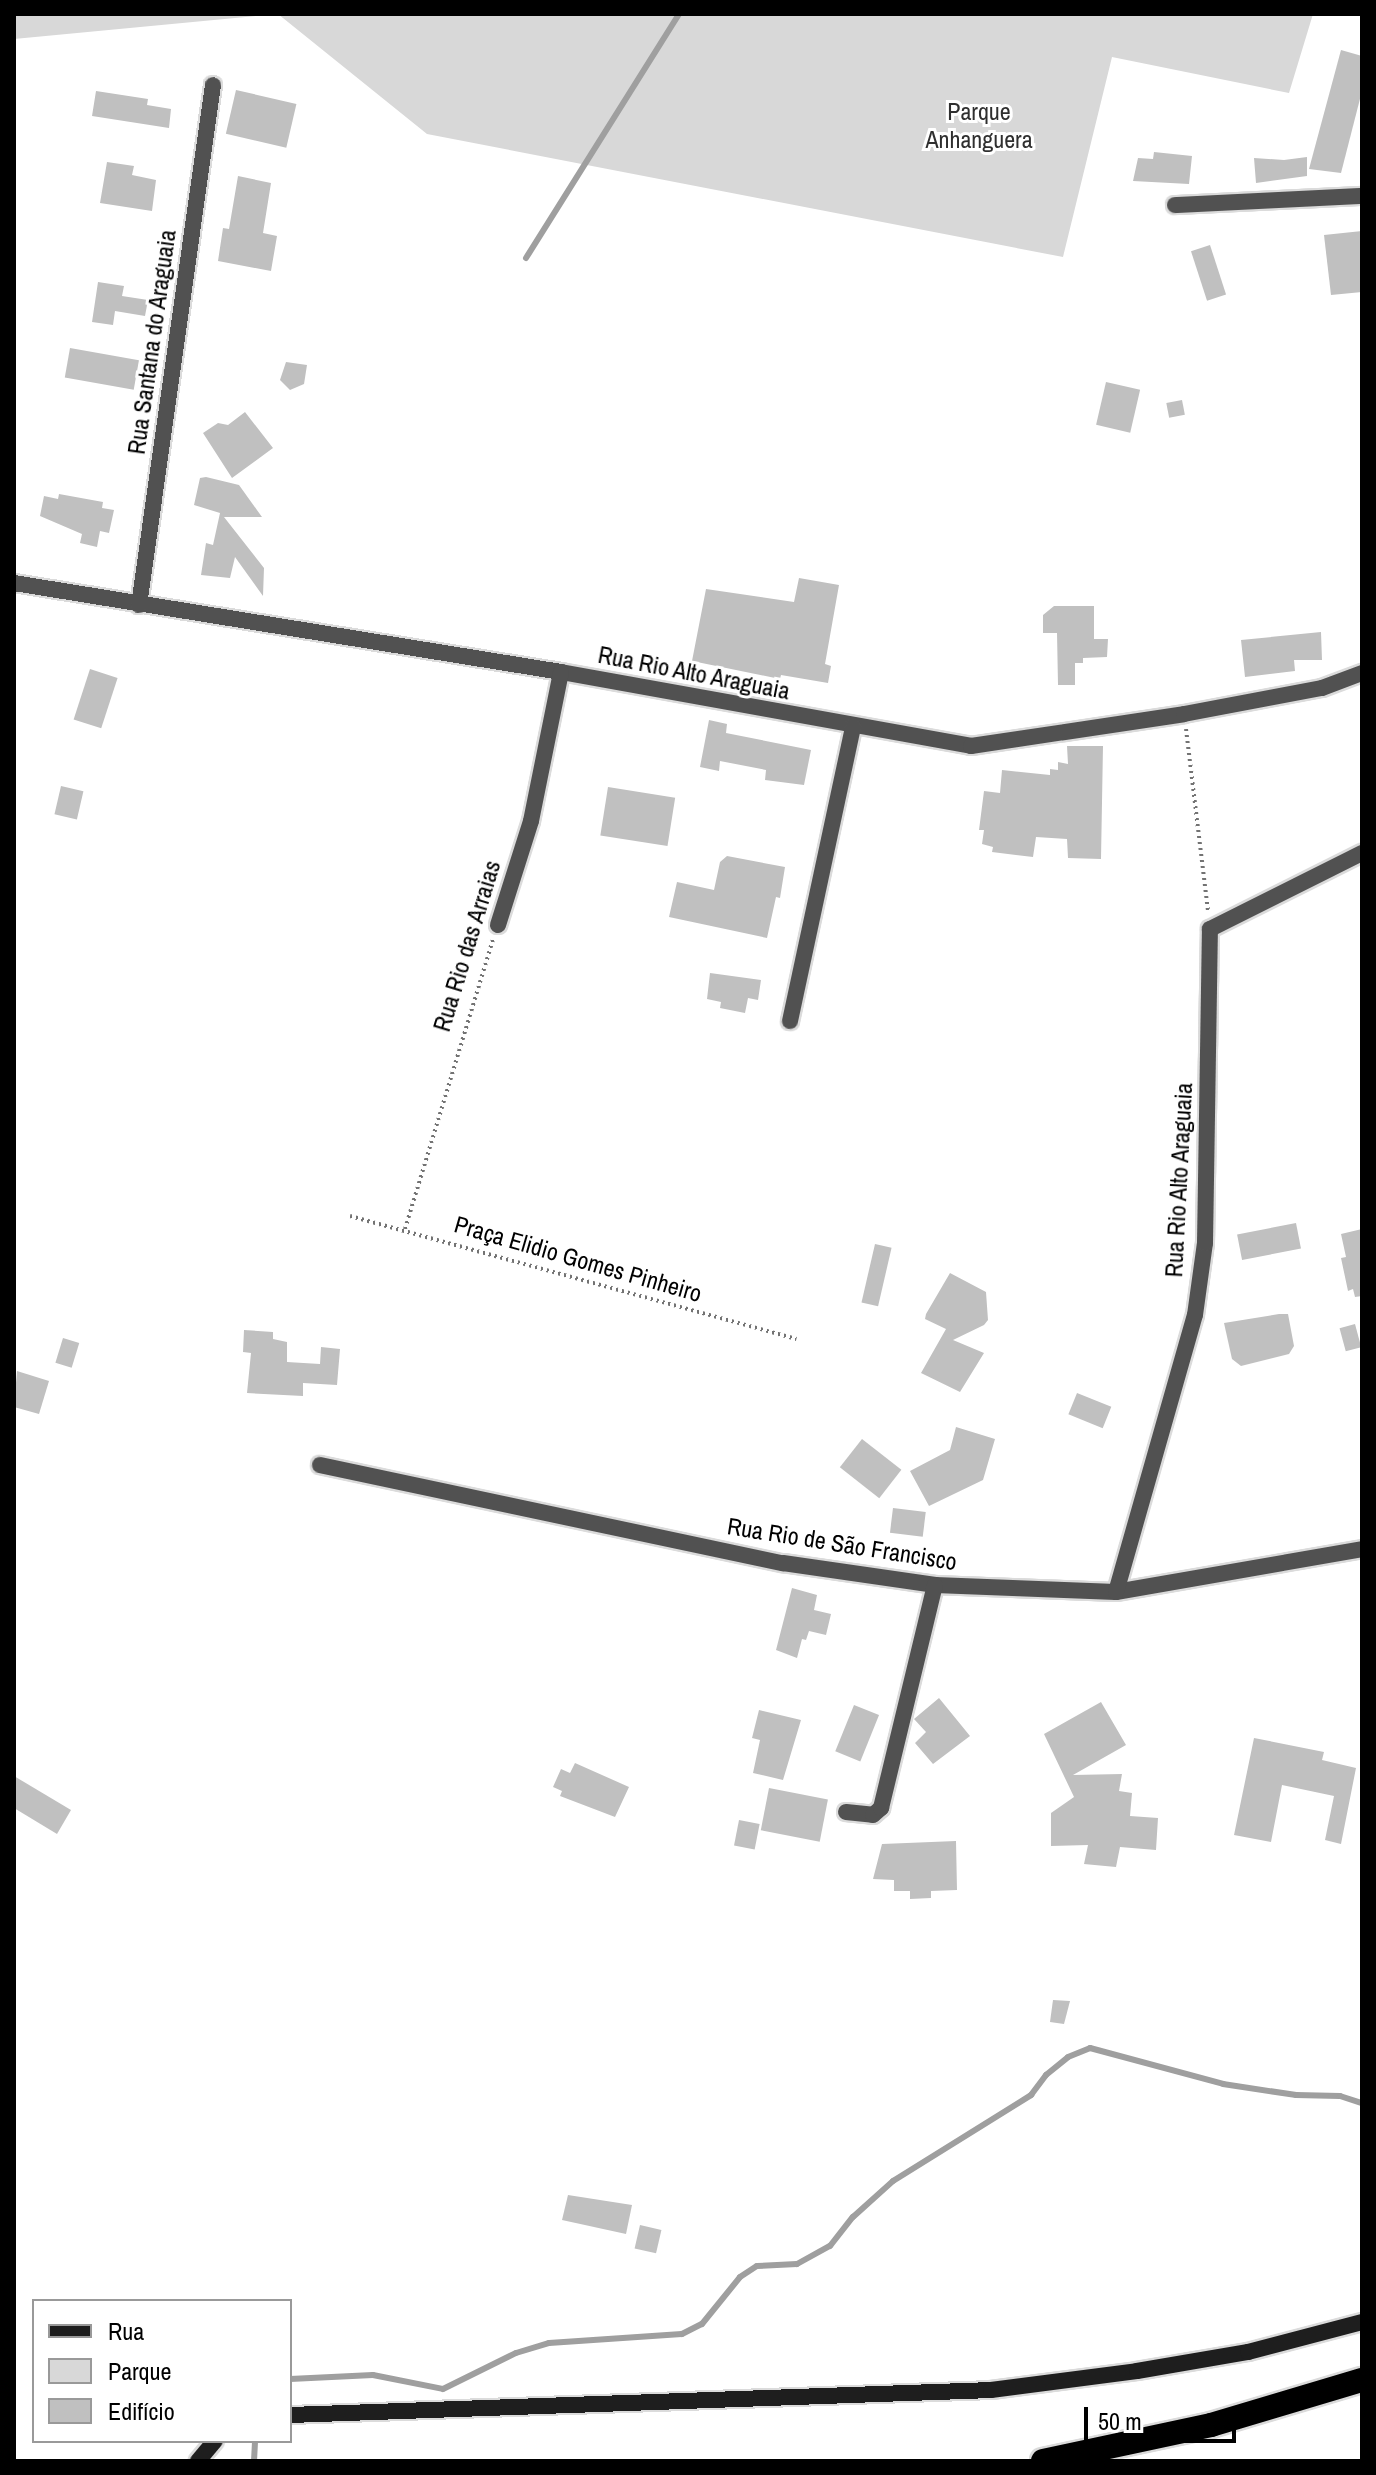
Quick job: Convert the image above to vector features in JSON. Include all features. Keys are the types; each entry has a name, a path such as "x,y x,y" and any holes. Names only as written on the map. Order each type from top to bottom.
{"highway":[{"path":"1043,2461 1211,2425 1362,2380"}],"main road":[{"path":"292,2415 991,2390 1137,2371 1248,2352 1362,2322"},
{"path":"198,2461 213,2443"}],"street":[{"name":"Rua Santana do Araguaia","path":"139,605 213,85"},
{"path":"1175,205 1362,196"},
{"name":"Rua Rio Alto Araguaia","path":"14,583 561,672 971,746 1184,714 1322,688 1362,673"},
{"name":"Rua Rio das Arraias","path":"498,925 531,821 561,672"},
{"path":"790,1021 853,727"},
{"path":"1210,929 1362,853"},
{"name":"Rua Rio Alto Araguaia","path":"1116,1592 1173,1399 1199,1286 1205,1243 1210,929"},
{"name":"Rua Rio de São Francisco","path":"320,1465 783,1563 935,1585 1116,1592 1362,1549"},
{"path":"846,1812 873,1815 881,1808 935,1585"}],"path":[{"path":"1184,714 1210,929"},
{"name":"Rua Rio das Arraias","path":"405,1230 498,925"},
{"name":"Praça Elidio Gomes Pinheiro","path":"350,1216 796,1339"}],"green space":[{"path":"14,14 276,14 14,39"},
{"name":"Parque Anhanguera","path":"278,14 1313,14 1289,93 1112,57 1063,257 427,134"}],"building":[{"path":"1341,50 1362,56 1362,91 1341,173 1309,169"},
{"path":"236,90 296,104 286,148 226,134"},
{"path":"96,91 148,99 147,105 171,109 169,128 92,116"},
{"path":"1154,152 1192,156 1189,184 1133,181 1138,158 1153,159"},
{"path":"1307,157 1307,176 1256,183 1254,158 1284,160"},
{"path":"107,162 134,166 132,175 156,180 152,211 100,203"},
{"path":"238,176 271,183 263,233 277,236 271,271 218,261 223,228 229,229"},
{"path":"1362,231 1362,292 1331,295 1324,235"},
{"path":"1210,245 1226,294 1207,301 1191,251"},
{"path":"98,282 124,286 122,296 148,300 145,316 115,311 113,325 92,322"},
{"path":"70,348 139,360 134,390 65,378"},
{"path":"286,362 307,365 304,384 290,390 280,380"},
{"path":"1106,382 1140,390 1130,433 1096,425"},
{"path":"1182,400 1185,415 1169,418 1166,403"},
{"path":"245,412 273,448 232,478 203,433 218,423 228,425"},
{"path":"200,478 239,485 262,517 224,517 264,568 263,596 235,557 230,578 201,575 206,543 213,545 220,513 194,505"},
{"path":"59,494 103,502 102,508 114,510 109,533 100,531 97,547 80,543 82,534 40,516 44,496 58,499"},
{"path":"799,578 839,585 825,664 831,666 828,683 781,675 780,679 692,661 706,589 794,602"},
{"path":"1054,606 1094,606 1094,639 1108,639 1107,657 1083,658 1083,663 1075,663 1075,685 1058,685 1057,633 1043,633 1043,615"},
{"path":"1321,632 1322,660 1294,660 1295,671 1245,677 1241,640"},
{"path":"90,669 118,678 101,728 74,719"},
{"path":"709,720 727,724 726,733 811,750 804,785 765,780 766,770 720,761 719,771 700,767"},
{"path":"1067,746 1103,746 1101,859 1068,858 1067,839 1036,837 1033,857 992,852 993,847 982,844 984,830 979,830 984,791 1000,793 1002,770 1050,775 1050,769 1058,770 1058,762 1068,764"},
{"path":"61,786 83,791 77,819 54,814"},
{"path":"608,787 675,798 667,846 600,835"},
{"path":"727,856 785,867 780,898 776,897 767,938 669,917 677,882 714,890 720,862"},
{"path":"710,973 761,980 758,1000 748,998 745,1013 720,1008 721,1002 707,999"},
{"path":"1296,1223 1301,1249 1242,1260 1237,1234"},
{"path":"1362,1229 1362,1296 1355,1297 1353,1289 1348,1291 1341,1258 1346,1257 1341,1234"},
{"path":"875,1244 892,1248 878,1306 862,1302"},
{"path":"950,1273 986,1292 988,1320 953,1340 984,1353 960,1392 921,1373 946,1329 925,1319"},
{"path":"1288,1314 1294,1346 1289,1354 1241,1366 1232,1359 1224,1323"},
{"path":"1355,1324 1361,1347 1346,1351 1340,1328"},
{"path":"244,1330 273,1332 273,1339 287,1342 287,1362 320,1364 321,1347 340,1349 337,1385 303,1383 303,1396 247,1393 251,1353 243,1352"},
{"path":"63,1338 79,1343 72,1368 55,1363"},
{"path":"17,1371 49,1381 39,1414 14,1407"},
{"path":"1077,1393 1111,1407 1103,1428 1068,1414"},
{"path":"956,1427 995,1439 983,1480 929,1506 910,1471 950,1450"},
{"path":"862,1439 901,1470 879,1498 840,1467"},
{"path":"893,1508 926,1512 923,1537 890,1533"},
{"path":"792,1588 817,1595 814,1610 831,1614 826,1635 809,1631 806,1640 802,1639 797,1658 776,1650"},
{"path":"939,1698 970,1736 933,1764 915,1743 926,1732 914,1719"},
{"path":"1101,1702 1126,1745 1073,1775 1122,1774 1119,1791 1132,1793 1130,1816 1158,1818 1156,1850 1120,1847 1116,1867 1084,1864 1088,1845 1051,1846 1051,1813 1074,1797 1044,1734"},
{"path":"854,1705 879,1715 860,1761 835,1751"},
{"path":"759,1710 801,1720 783,1780 753,1773 760,1740 752,1738"},
{"path":"1254,1738 1324,1752 1322,1760 1356,1768 1341,1844 1325,1840 1334,1796 1282,1785 1271,1842 1234,1835"},
{"path":"575,1763 629,1787 615,1817 560,1796 562,1791 553,1787 561,1769 570,1773"},
{"path":"14,1776 71,1810 57,1834 14,1808"},
{"path":"769,1788 828,1799 820,1842 761,1830"},
{"path":"739,1820 760,1824 755,1850 734,1846"},
{"path":"956,1841 957,1890 931,1891 931,1898 910,1899 910,1891 894,1891 894,1880 873,1879 882,1844"},
{"path":"1053,2000 1070,2001 1064,2024 1050,2022"},
{"path":"568,2195 632,2205 626,2234 562,2220"},
{"path":"640,2225 661,2230 656,2253 635,2248"}],"waterway":[{"path":"526,258 679,14"},
{"path":"292,2379 373,2375 443,2389 516,2353 549,2343 682,2334 702,2324 740,2277 757,2266 797,2264 830,2246 853,2217 893,2181 1031,2095 1046,2075 1068,2057 1090,2048 1223,2084 1296,2095 1340,2096 1362,2103"},
{"path":"254,2461 255,2443"}]}
